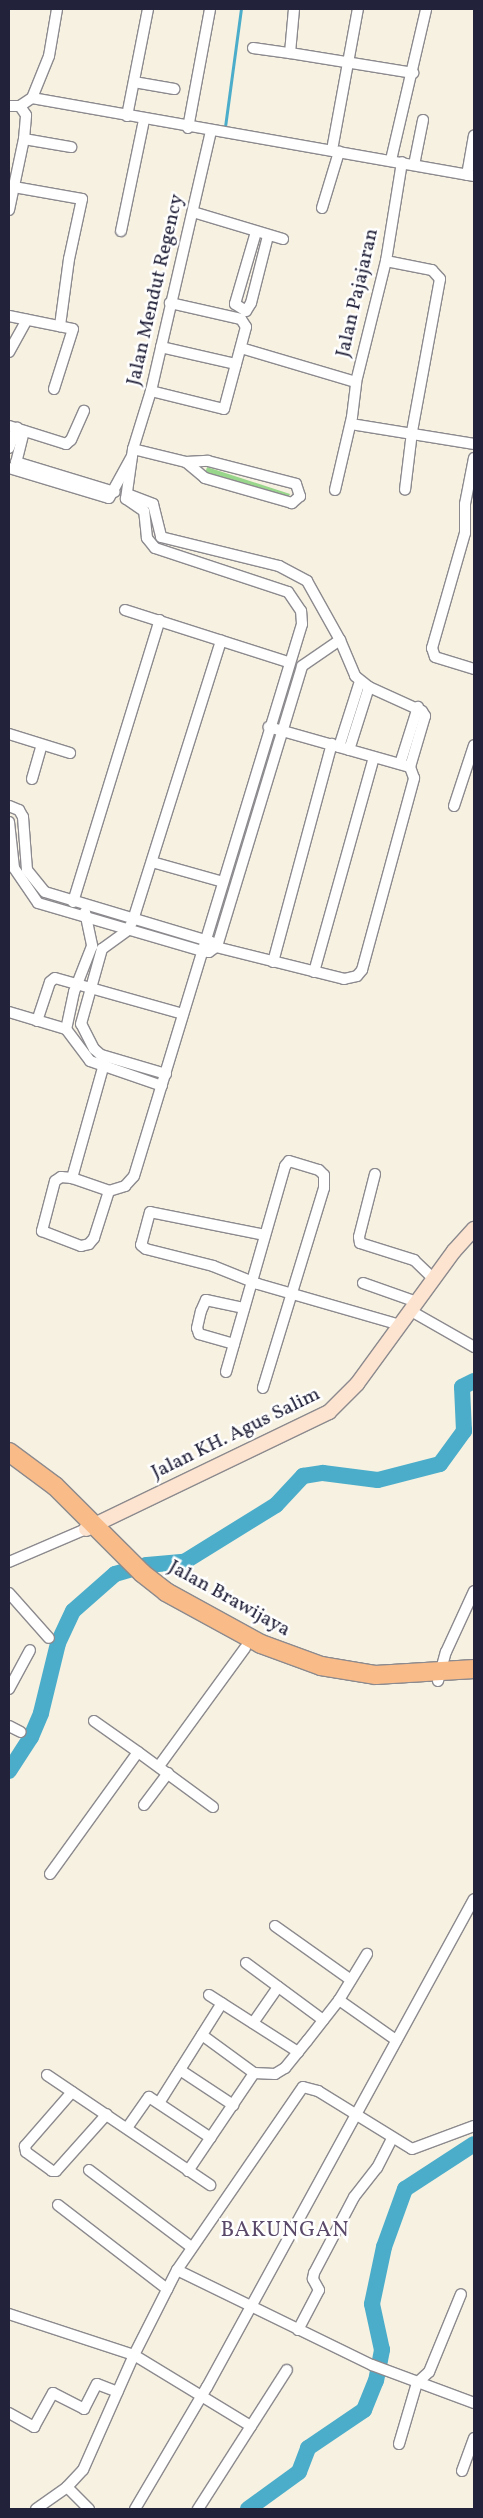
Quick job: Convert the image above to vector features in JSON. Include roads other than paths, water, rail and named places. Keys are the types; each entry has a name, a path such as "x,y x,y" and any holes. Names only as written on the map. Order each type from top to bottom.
{"highway":[{"name":"Jalan Brawijaya","path":"9,1452 54,1486 118,1556 172,1606 245,1648 289,1666 341,1679 404,1684 474,1670"},
{"name":"Jalan Brawijaya","path":"9,1464 40,1486 90,1527"},
{"name":"Jalan Brawijaya","path":"140,1576 205,1615 283,1654 321,1666 376,1675 439,1676 474,1679"}],"street":[{"path":"9,106 20,106 32,98 49,56 58,9"},
{"path":"127,116 148,9"},
{"path":"188,128 210,9"},
{"path":"290,53 294,9"},
{"path":"322,208 336,151 358,9"},
{"path":"391,160 413,74 426,9"},
{"path":"253,48 413,74"},
{"path":"134,82 174,89"},
{"path":"32,98 188,128 391,160 471,176 474,136"},
{"path":"9,210 24,138 26,115 20,106"},
{"path":"121,231 144,120"},
{"path":"414,164 424,120"},
{"name":"Jalan Mendut Regency","path":"132,453 151,391 211,132"},
{"path":"24,138 72,147"},
{"name":"Jalan Pajajaran","path":"335,490 350,428 356,382 386,261 402,162"},
{"path":"14,187 82,199 68,259 60,326"},
{"path":"193,212 284,240"},
{"path":"256,232 235,304 246,311 251,303 268,236"},
{"path":"386,261 432,270 440,279 412,432 404,490"},
{"path":"151,391 224,409 241,348 244,320 170,303"},
{"path":"9,316 73,330 54,389"},
{"path":"9,352 27,320"},
{"path":"161,347 236,364"},
{"path":"241,348 356,382"},
{"path":"17,428 66,444 71,440 84,411"},
{"path":"17,428 11,463 109,498 115,492 132,453"},
{"path":"9,448 17,428"},
{"path":"350,428 412,432 474,444"},
{"path":"132,453 186,462 208,462 296,484 300,496 292,503 205,478 186,462"},
{"path":"109,1191 94,1238 88,1244 81,1246 46,1234 41,1227 55,1181 61,1177 72,1178 109,1191 126,1186 134,1176 288,662 302,624 302,611 288,592 260,581 155,548 147,538 144,511 128,502 127,494 132,453"},
{"path":"474,458 466,504 470,535 432,648 435,657 474,669"},
{"path":"127,494 153,504 160,537 279,566 308,581 364,684 418,707 405,766"},
{"path":"260,581 266,563"},
{"path":"125,610 288,662"},
{"path":"73,902 160,620"},
{"path":"162,1086 105,1062 94,1049 81,1024 102,949 128,930 133,920 221,640"},
{"path":"217,945 302,666 340,640"},
{"path":"273,962 335,746 364,684"},
{"path":"349,750 364,684"},
{"path":"9,822 12,833 11,858 28,891 46,907 128,930 204,946 217,945 273,962 353,979 362,970 414,778 405,766 269,726"},
{"path":"9,734 70,753"},
{"path":"32,780 42,745"},
{"path":"454,806 474,745"},
{"path":"314,972 374,757"},
{"path":"9,806 19,810 25,823 24,850 27,870 45,892 87,907 133,920 204,946"},
{"path":"152,862 223,882"},
{"path":"66,1029 77,983 92,946 84,918 87,907"},
{"path":"92,946 102,949"},
{"path":"36,1021 53,978 77,983 183,1014"},
{"path":"9,1012 66,1029 90,1061 105,1062 166,1074"},
{"path":"72,1178 105,1062"},
{"path":"226,1372 264,1235 287,1163 323,1172 324,1188 290,1294 263,1388"},
{"path":"375,1174 359,1237 360,1243 414,1260 434,1279"},
{"path":"264,1235 150,1212 147,1216 143,1248 213,1266 290,1294 400,1326"},
{"name":"Jalan KH. Agus Salim","path":"90,1527 329,1412 357,1384 434,1279 474,1229"},
{"path":"363,1284 414,1306 474,1347"},
{"path":"234,1344 199,1334 197,1328 201,1311 206,1300 244,1308"},
{"path":"9,1562 90,1527"},
{"path":"439,1676 474,1591"},
{"path":"9,1593 50,1638"},
{"path":"159,1766 245,1648"},
{"path":"9,1690 30,1650"},
{"path":"94,1721 159,1766 213,1807"},
{"path":"9,1726 21,1732"},
{"path":"50,1874 138,1752"},
{"path":"144,1804 168,1773"},
{"path":"136,2509 202,2394 474,1899"},
{"path":"274,1926 351,1980"},
{"path":"202,2035 254,2073 275,2074 298,2052 339,2000 367,1954"},
{"path":"246,1963 323,2020"},
{"path":"253,2023 278,1986"},
{"path":"209,1995 298,2052"},
{"path":"339,2000 396,2040"},
{"path":"159,2103 222,2003"},
{"path":"180,2070 233,2105"},
{"path":"188,2171 254,2073"},
{"path":"47,2075 210,2185"},
{"path":"36,2509 67,2487 83,2470 134,2355 167,2289 191,2247 303,2087 313,2088 392,2138 417,2149 474,2126"},
{"path":"72,2092 25,2146 26,2152 52,2171 56,2171 107,2114"},
{"path":"127,2128 147,2098 159,2103 211,2138"},
{"path":"298,2330 319,2290 313,2279 314,2273 354,2197 377,2168 392,2138"},
{"path":"89,2170 191,2247"},
{"path":"58,2205 167,2289"},
{"path":"178,2270 372,2365 474,2404"},
{"path":"399,2444 417,2383 429,2372 461,2294"},
{"path":"9,2314 134,2355 202,2394 251,2426"},
{"path":"198,2509 287,2370"},
{"path":"9,2413 34,2426 38,2424 53,2392 85,2409 97,2384 118,2392"},
{"path":"462,2471 474,2438"},
{"path":"67,2487 89,2509"}],"waterway":[{"path":"225,127 241,9"},
{"path":"9,1771 31,1737 41,1713 58,1643 73,1611 115,1574 147,1565 184,1562 276,1505 303,1476 323,1473 378,1480 440,1464 464,1431 462,1387 474,1381"},
{"path":"248,2509 299,2472 308,2448 364,2410 376,2381 382,2350 372,2304 384,2247 405,2189 474,2144"}],"district":[{"name":"BAKUNGAN","path":"285,2231"}]}
